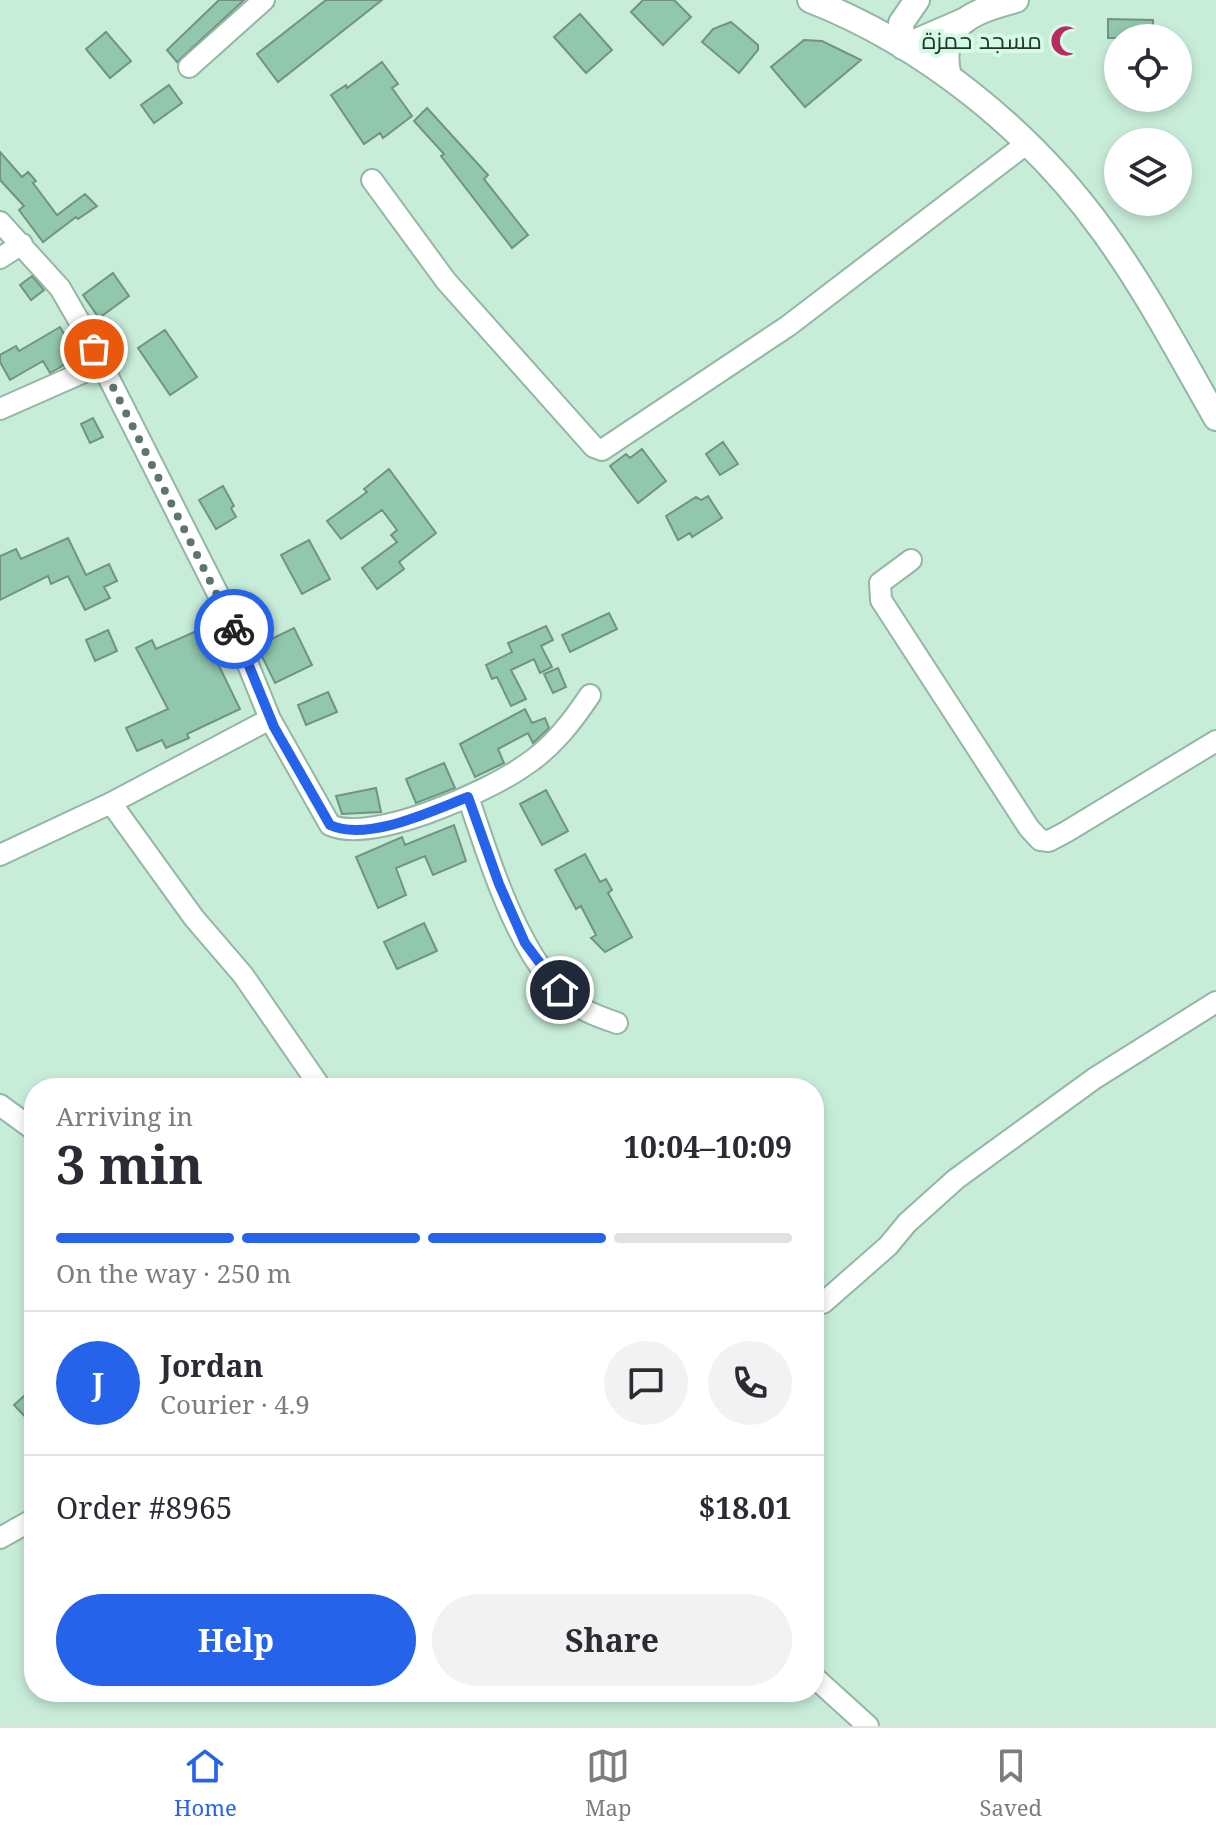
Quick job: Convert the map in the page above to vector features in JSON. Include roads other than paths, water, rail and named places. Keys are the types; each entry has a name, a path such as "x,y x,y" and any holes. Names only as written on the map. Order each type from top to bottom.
{"main road":[{"path":"810,0 902,47 949,77 1026,144 1082,205 1118,252 1216,418"},
{"path":"902,47 901,23 917,0"},
{"path":"902,47 986,8 1016,0"},
{"path":"949,77 947,47 963,20"}],"street":[{"path":"189,67 264,0"},
{"path":"372,180 446,281 594,447 602,450 788,326 1026,144"},
{"path":"0,222 60,288 102,364 226,610 270,719 323,817 339,829 352,830 396,823 468,797 525,766 566,730 590,695"},
{"path":"0,258 22,244"},
{"path":"0,409 102,364"},
{"path":"911,560 880,583 881,600 1029,828 1040,840 1049,841 1066,832 1216,741"},
{"path":"0,855 111,803 270,719"},
{"path":"468,797 499,884 525,943 572,1001 617,1023"},
{"path":"111,803 194,918 243,975 314,1078"},
{"path":"824,1302 888,1246 907,1223 956,1179 1095,1078 1216,1002"},
{"path":"0,1105 24,1123"},
{"path":"0,1538 24,1525"},
{"path":"824,1686 868,1726"}],"place":[{"name":"مسجد حمزة","path":"1066,41"}]}
